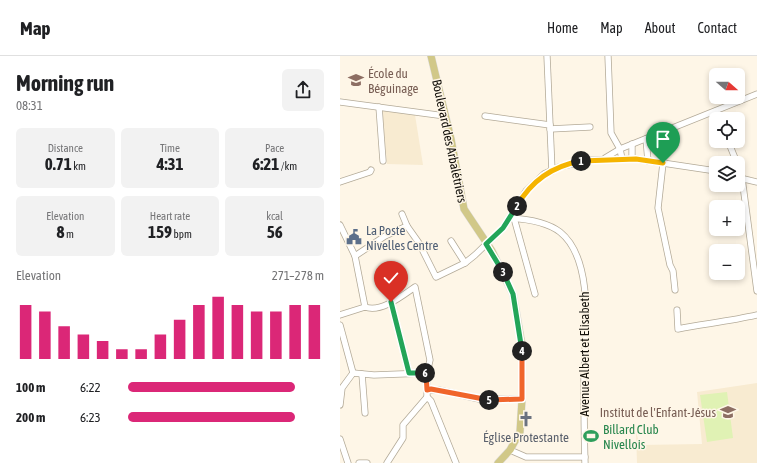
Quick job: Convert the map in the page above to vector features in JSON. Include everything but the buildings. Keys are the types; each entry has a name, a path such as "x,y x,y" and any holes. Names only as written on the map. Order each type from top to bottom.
{"main road":[{"name":"Boulevard des Arbalétriers","path":"431,56 464,209 486,244 513,294 522,345 522,399 520,432 510,450 498,463"}],"street":[{"path":"547,56 552,171"},
{"path":"608,56 611,133 620,149 622,159"},
{"path":"602,159 620,149 757,94"},
{"path":"340,102 445,116"},
{"path":"379,107 383,161"},
{"path":"485,116 550,127 590,127"},
{"path":"646,139 648,161"},
{"path":"632,144 632,159"},
{"path":"402,214 407,226 419,243 436,277 466,263 500,232 512,218 526,192 544,174 575,162 602,159 632,159 709,171"},
{"path":"663,163 658,203 658,216 670,265 674,270 675,290"},
{"path":"340,182 370,172 371,170"},
{"path":"745,178 757,182"},
{"path":"742,192 757,290"},
{"path":"512,218 535,294"},
{"name":"Avenue Albert et Elisabeth","path":"512,218 551,226 560,232 572,248 581,271 587,312 584,374 585,460"},
{"path":"340,225 355,256 365,307"},
{"path":"355,256 379,240 407,226"},
{"path":"451,241 466,263"},
{"path":"340,315 365,307 376,307 391,302 415,287 430,360 426,373 427,397 403,425 403,438 387,463"},
{"path":"391,302 409,373"},
{"path":"677,310 678,329 704,324 723,323 757,315"},
{"path":"340,325 353,373"},
{"path":"353,373 426,373"},
{"path":"340,405 341,388 353,373"},
{"path":"362,374 365,413"},
{"path":"427,390 439,390 479,399 522,399"},
{"path":"427,397 431,401 456,463"},
{"path":"340,439 348,463"},
{"path":"510,450 526,457 585,460"},
{"path":"359,463 367,463"}],"shaded area":[{"path":"382,110 415,115 423,165 387,164"},
{"name":"Institut de l'Enfant-Jésus","path":"757,383 757,463 637,463 636,432 640,445 702,444 697,392"}],"green space":[{"path":"727,392 733,438 707,442 700,395"}],"place":[{"name":"École du Béguinage","path":"356,80"},
{"name":"La Poste Nivelles Centre","path":"354,237"},
{"name":"Institut de l'Enfant-Jésus","path":"728,412"},
{"name":"Église Protestante","path":"526,419"},
{"name":"Billard Club Nivellois","path":"591,436"}],"route":[{"path":"391,302 409,373 426,373 427,390 439,390 479,399 522,399 522,345 513,294 492,251 486,244 500,232 508,222 520,200 535,182 544,174 559,167 575,162 605,159 636,159 663,163"}]}
